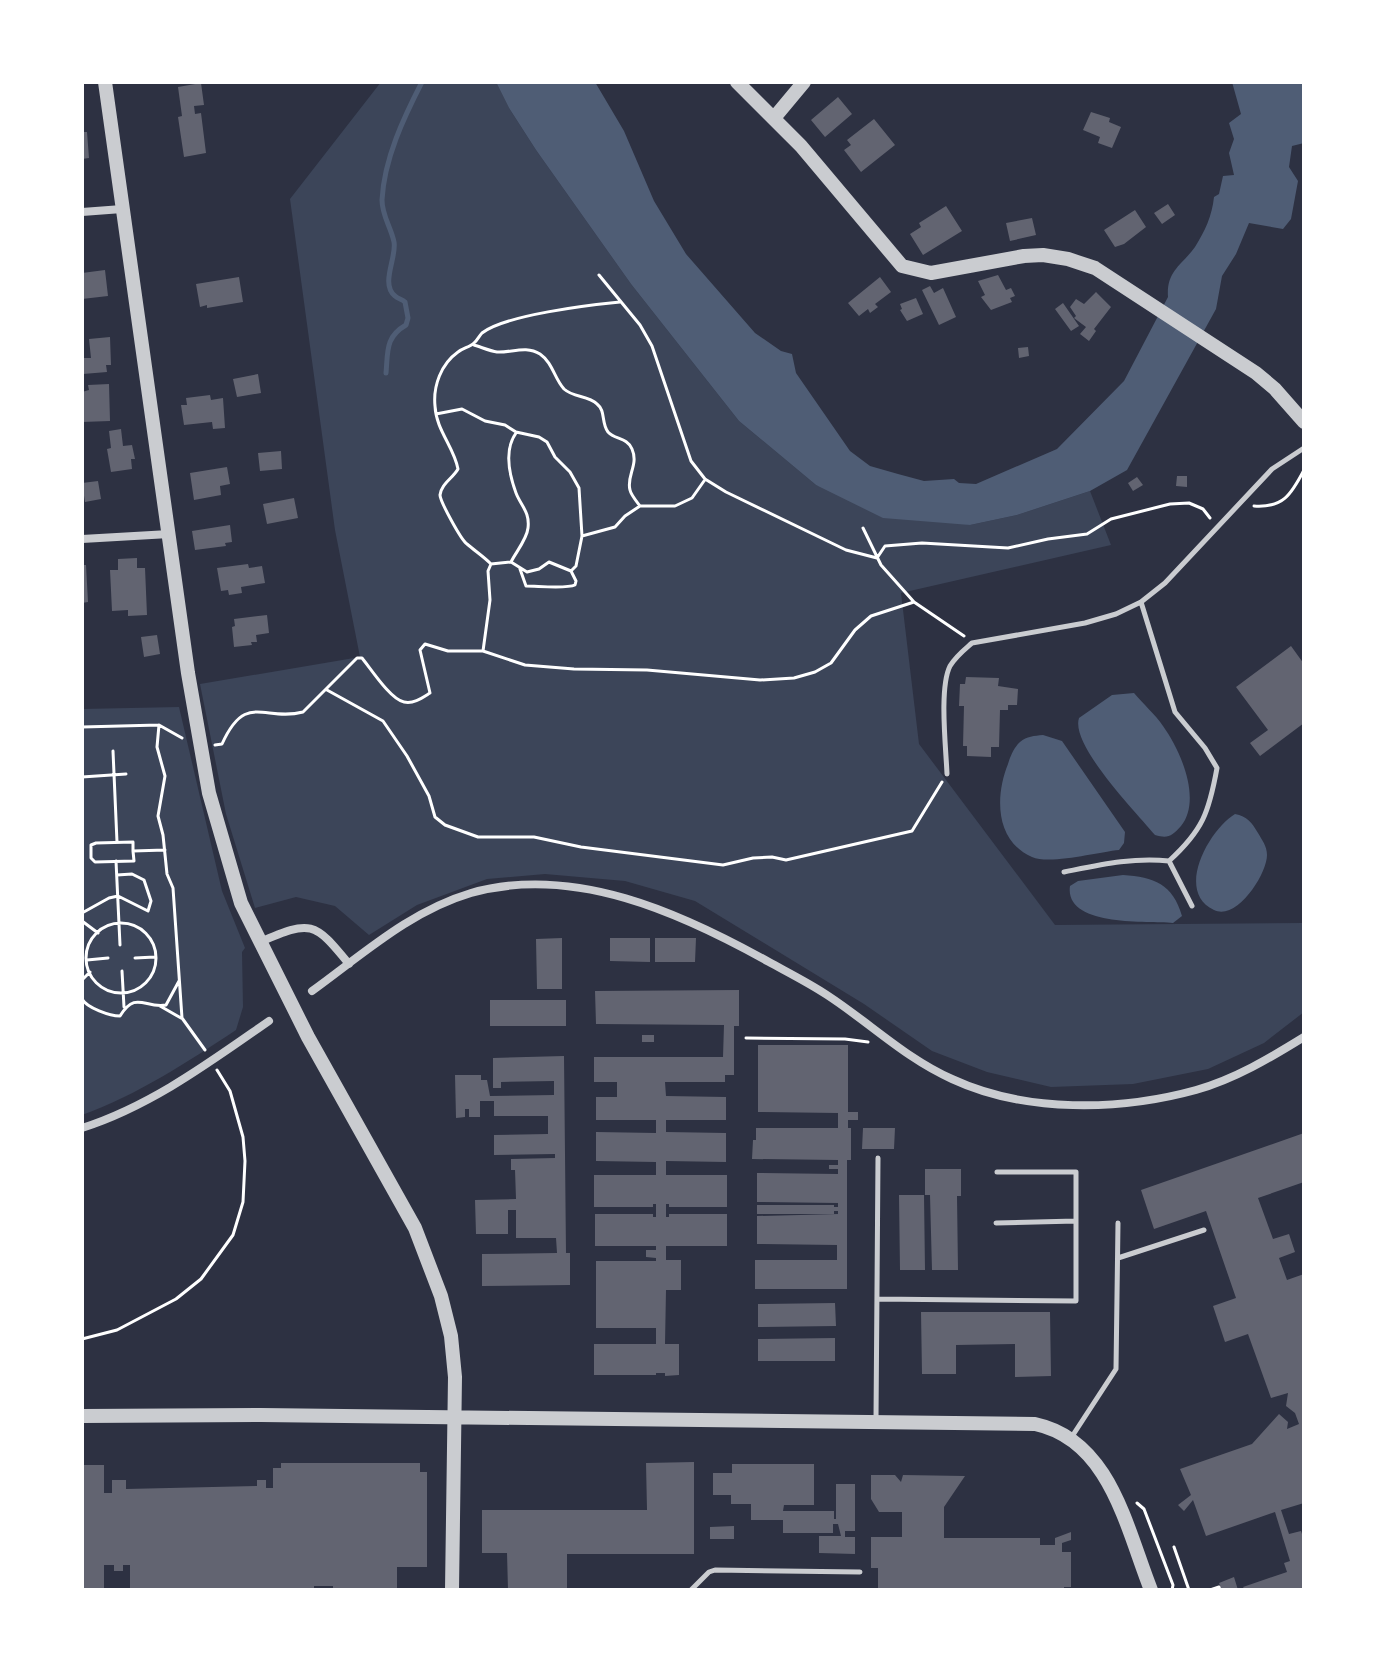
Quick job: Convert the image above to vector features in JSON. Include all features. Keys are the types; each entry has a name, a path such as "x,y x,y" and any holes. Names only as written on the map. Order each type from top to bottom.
{"street":[{"path":"105,82 188,673 209,793 241,903 428,1257 441,1296 451,1336 455,1377 452,1590"},
{"path":"737,82 774,118 902,266 931,273 1043,255 1095,268 1241,363 1275,389 1304,422"},
{"path":"774,118 804,82"},
{"path":"82,212 122,209"},
{"path":"82,539 170,534"},
{"path":"312,991 414,918 469,894 517,885 602,893 643,902 683,917 824,993 892,1045 955,1081 985,1091 1047,1103 1089,1104 1155,1098 1196,1090 1240,1073 1304,1037"},
{"path":"260,942 295,927 306,927 327,937 349,964"},
{"path":"82,1128 149,1099 269,1021"},
{"path":"82,1416 1035,1424 1055,1429 1071,1438 1094,1459 1109,1483 1151,1590"}],"lane":[{"path":"947,774 945,684 949,668 959,654 972,643 1085,623 1116,614 1141,602 1165,583 1272,469 1304,448"},
{"path":"1141,602 1175,712 1217,768 1211,805 1195,835 1169,861"},
{"path":"1064,872 1112,862 1169,861"},
{"path":"1169,861 1192,906"},
{"path":"876,1421 878,1158"},
{"path":"877,1299 1076,1301 1076,1172 997,1172"},
{"path":"996,1223 1076,1221"},
{"path":"1071,1438 1116,1369 1118,1223"},
{"path":"1118,1258 1204,1230"},
{"path":"691,1590 715,1570 860,1572"}],"path":[{"path":"599,275 640,325 652,346 691,461 705,479 846,550 877,558"},
{"path":"520,569 526,586 566,588 575,585 571,571 549,562 527,572 511,562 491,564 458,534 454,521 442,504 440,493 458,469 438,427 436,383 446,364 459,351 473,345 482,333 564,308 620,302"},
{"path":"473,345 497,352 525,349 539,353 572,395 595,401 602,411 608,432 613,437 624,439 633,451 635,466 630,490 640,506"},
{"path":"436,414 462,409 485,421 505,425 547,442 579,488 582,536 576,566 571,571"},
{"path":"511,562 528,530 527,509 517,495 510,471 508,447 516,432"},
{"path":"1239,506 1268,507 1281,503 1296,486 1304,470"},
{"path":"582,536 615,527 640,506 675,506 692,498 705,479"},
{"path":"877,558 885,546 922,543 1008,548 1087,534 1111,519 1170,504 1189,503 1203,509 1211,519"},
{"path":"863,528 877,558 914,602 972,643"},
{"path":"483,651 491,564"},
{"path":"211,745 222,744 234,723 248,712 303,712 355,660 362,658 393,696 405,702 414,702 430,693 420,650 425,644 448,651 483,651 525,665 647,670 760,680 794,678 831,663 855,630 871,616 914,602"},
{"path":"327,690 383,721 422,783 435,817 445,825 478,837 534,837 581,847 723,865 748,859 772,857 782,860 811,856 912,831 947,774"},
{"path":"159,725 157,747 165,776 158,816 168,880 173,888 182,1018"},
{"path":"82,727 159,725 182,739"},
{"path":"113,751 117,842"},
{"path":"82,777 126,774"},
{"path":"82,843 133,842 134,861 95,862 91,858 91,845"},
{"path":"133,851 165,850"},
{"path":"116,861 120,945"},
{"path":"82,913 118,896 129,899 144,910 150,907 144,880 132,874 117,875"},
{"path":"82,921 98,933"},
{"path":"120,923 131,925 149,937 156,956 151,977 134,991 123,993 102,987 90,972 87,960 88,949 98,933 120,923"},
{"path":"135,958 156,956"},
{"path":"87,960 108,958"},
{"path":"122,971 124,1009"},
{"path":"82,980 90,972"},
{"path":"160,1006 166,1005 180,981"},
{"path":"82,999 86,1005 115,1016 120,1016 131,1003 140,1000 182,1018 230,1091 243,1137 245,1161 243,1202 233,1235 201,1279 176,1299 117,1330 82,1339"},
{"path":"746,1038 845,1039 892,1045"},
{"path":"1133,1500 1144,1509 1173,1585 1172,1590"},
{"path":"1174,1547 1189,1590"},
{"path":"1210,1590 1219,1587 1220,1590"}],"shaded area":[{"path":"381,82 496,82 536,150 631,284 739,421 816,485 970,525 1017,515 1090,491 1111,545 901,593 919,744 1055,925 1304,923 1304,1012 1264,1043 1208,1069 1133,1084 1051,1087 987,1072 932,1051 864,1004 695,901 625,881 545,874 487,879 417,905 369,935 335,906 296,897 255,908 226,814 200,684 360,657 335,530 290,199"},
{"path":"496,82 595,82 624,131 654,201 686,254 755,333 781,351 792,354 796,373 850,451 870,466 924,481 954,479 959,483 976,484 1057,449 1124,381 1168,297 1172,274 1195,247 1205,229 1223,176 1234,175 1229,153 1234,139 1229,123 1241,114 1232,82 1304,82 1304,143 1292,146 1289,167 1298,181 1291,219 1283,229 1249,223 1236,254 1222,276 1216,309 1127,470 1090,491 1017,515 970,525 883,518 816,485 739,421 631,284 536,150"},
{"path":"1134,693 1170,736 1187,776 1190,803 1187,815 1181,826 1167,837 1155,835 1120,795 1094,761 1079,730 1079,718 1112,695"},
{"path":"179,707 222,891 245,948 242,952 243,1007 236,1030 143,1088 82,1115 82,709"},
{"path":"1043,735 1062,741 1125,832 1124,843 1119,850 1050,860 1032,857 1011,840 1001,816 1004,777 1018,744 1028,737"},
{"path":"1235,814 1251,823 1264,843 1267,855 1262,873 1249,894 1232,909 1223,912 1214,910 1202,901 1196,875 1207,846"},
{"path":"1123,875 1161,884 1173,896 1182,916 1173,923 1110,919 1080,909 1072,899 1070,886 1078,881"}],"building":[{"path":"201,83 204,105 194,106 195,114 201,113 206,153 184,157 178,117 182,116 178,87"},
{"path":"838,97 852,114 825,137 811,120"},
{"path":"1091,112 1110,118 1109,122 1121,127 1112,148 1098,143 1100,137 1083,130"},
{"path":"874,119 895,145 861,172 844,150 851,145 847,140"},
{"path":"82,132 87,132 89,158 82,159"},
{"path":"1168,204 1175,215 1162,224 1154,213"},
{"path":"946,206 962,231 923,255 910,234 921,227 919,223"},
{"path":"1135,210 1146,227 1115,247 1104,230"},
{"path":"1032,218 1036,235 1010,241 1006,223"},
{"path":"105,270 108,296 82,299 82,273"},
{"path":"998,275 1006,290 1011,288 1015,296 1010,298 1012,302 991,310 981,297 985,295 978,281"},
{"path":"239,277 243,302 200,307 196,284"},
{"path":"880,277 891,292 875,304 878,307 870,313 868,309 859,316 848,303"},
{"path":"930,286 934,293 943,288 956,317 939,325 922,290"},
{"path":"1096,292 1111,307 1089,341 1080,334 1086,327 1074,318 1076,316 1070,307 1076,299 1084,304"},
{"path":"916,298 923,314 907,321 900,304"},
{"path":"1063,303 1079,326 1071,331 1055,309"},
{"path":"110,337 111,365 106,365 107,372 83,374 82,358 91,358 89,339"},
{"path":"1028,347 1029,356 1019,358 1018,348"},
{"path":"258,374 261,393 237,397 233,379"},
{"path":"109,384 110,421 82,422 82,392 89,390 88,385"},
{"path":"210,395 211,400 223,398 225,428 213,429 212,422 184,425 181,405 187,405 186,398"},
{"path":"121,429 123,446 132,445 135,459 131,459 132,469 111,472 107,449 111,448 109,431"},
{"path":"281,451 282,469 260,471 258,453"},
{"path":"227,467 230,484 220,486 221,495 194,500 190,473"},
{"path":"1177,476 1187,476 1187,487 1176,486"},
{"path":"1137,477 1143,485 1133,491 1128,483"},
{"path":"98,481 101,499 85,502 82,483"},
{"path":"294,498 298,518 267,524 263,504"},
{"path":"230,525 232,542 225,543 226,546 195,550 192,531"},
{"path":"137,558 137,568 145,568 147,615 128,616 128,610 112,611 110,570 118,570 118,559"},
{"path":"248,564 249,568 262,566 265,583 241,587 242,593 229,595 228,590 221,591 217,568"},
{"path":"82,565 86,565 88,602 82,603"},
{"path":"267,615 269,633 256,635 257,642 251,642 252,645 234,647 234,619"},
{"path":"157,635 160,654 144,657 141,637"},
{"path":"1291,646 1304,664 1304,723 1260,756 1250,743 1268,730 1236,687"},
{"path":"966,677 999,678 998,686 1018,689 1017,705 1008,705 1008,710 1000,710 999,747 991,747 991,757 967,756 967,746 963,746 964,706 959,706 960,684 965,684"},
{"path":"562,938 562,989 537,989 536,939"},
{"path":"610,938 650,938 650,962 610,961"},
{"path":"655,938 696,938 695,962 655,962"},
{"path":"739,990 739,1026 734,1026 734,1075 725,1075 725,1082 665,1082 666,1096 726,1097 726,1120 666,1120 666,1132 726,1133 726,1162 666,1161 666,1175 727,1175 727,1207 669,1207 666,1204 666,1217 669,1214 727,1214 727,1246 666,1246 666,1260 681,1260 681,1290 666,1290 665,1344 679,1344 679,1375 594,1375 594,1344 656,1344 656,1328 596,1328 596,1261 656,1261 656,1258 646,1257 646,1250 656,1250 656,1246 595,1246 595,1214 653,1214 656,1217 656,1204 653,1207 594,1207 594,1175 656,1175 656,1162 596,1161 596,1132 656,1133 656,1120 596,1120 596,1097 617,1097 617,1082 594,1082 594,1057 723,1057 724,1025 596,1024 595,991"},
{"path":"490,1000 566,1000 566,1026 490,1026"},
{"path":"642,1035 654,1035 654,1042 642,1042"},
{"path":"758,1045 848,1045 848,1112 858,1112 858,1120 848,1120 851,1160 847,1160 847,1289 755,1289 755,1260 837,1260 837,1245 757,1244 757,1216 838,1214 834,1211 834,1214 757,1214 757,1205 838,1207 838,1203 757,1202 757,1173 838,1174 838,1169 829,1169 829,1165 838,1165 838,1160 752,1159 756,1128 838,1128 838,1113 758,1112"},
{"path":"564,1056 566,1253 570,1253 570,1285 482,1286 482,1254 557,1253 556,1238 516,1238 516,1210 508,1210 508,1234 476,1234 475,1200 516,1199 515,1170 511,1170 511,1159 555,1158 555,1154 494,1155 494,1135 548,1134 548,1116 494,1116 494,1101 480,1101 480,1117 469,1117 469,1109 465,1109 465,1117 456,1118 455,1075 481,1075 481,1080 487,1080 490,1096 554,1095 554,1081 501,1082 501,1088 493,1088 493,1058"},
{"path":"863,1128 895,1128 894,1149 862,1149"},
{"path":"1304,1133 1304,1182 1258,1198 1273,1239 1289,1234 1295,1252 1279,1258 1287,1280 1304,1274 1304,1503 1281,1510 1289,1534 1301,1531 1304,1540 1304,1590 1245,1590 1243,1587 1287,1572 1284,1563 1290,1561 1275,1512 1206,1536 1193,1500 1184,1511 1178,1505 1191,1495 1180,1469 1252,1444 1279,1414 1288,1422 1287,1429 1299,1424 1295,1413 1286,1406 1288,1393 1271,1398 1248,1334 1225,1342 1213,1306 1236,1298 1206,1211 1154,1229 1141,1190"},
{"path":"925,1169 961,1169 961,1196 957,1196 958,1270 932,1270 930,1195 925,1195"},
{"path":"899,1195 924,1195 925,1270 900,1270"},
{"path":"835,1303 836,1326 758,1327 758,1304"},
{"path":"921,1312 1050,1312 1051,1376 1015,1377 1015,1344 956,1345 956,1374 922,1374"},
{"path":"835,1338 835,1361 758,1361 758,1339"},
{"path":"694,1462 694,1554 567,1554 567,1590 508,1590 507,1553 482,1553 482,1510 647,1510 646,1463"},
{"path":"281,1463 420,1463 420,1472 427,1472 427,1567 397,1567 397,1590 333,1590 333,1586 314,1586 314,1590 130,1590 130,1565 123,1565 123,1571 114,1571 114,1565 104,1565 104,1590 82,1590 82,1465 104,1465 104,1493 112,1493 112,1480 126,1480 126,1489 257,1486 257,1480 266,1480 266,1488 273,1488 273,1468 281,1468"},
{"path":"732,1464 814,1464 814,1505 784,1505 783,1511 834,1511 836,1519 836,1484 855,1484 855,1531 845,1531 845,1537 855,1537 855,1554 819,1553 819,1536 841,1536 838,1524 833,1524 833,1533 783,1533 783,1520 751,1520 751,1504 731,1504 731,1495 713,1495 713,1473 732,1473"},
{"path":"871,1475 895,1475 901,1482 903,1475 965,1476 944,1507 944,1538 1040,1538 1040,1545 1055,1545 1055,1538 1071,1532 1071,1540 1062,1543 1062,1552 1071,1552 1071,1587 1064,1587 1064,1590 878,1590 878,1568 871,1568 871,1537 902,1537 902,1512 879,1512 871,1499"},
{"path":"734,1526 734,1539 710,1539 710,1527"},
{"path":"1234,1577 1238,1590 1222,1590 1219,1583"}],"waterway":[{"path":"386,373 391,340 406,325 408,318 405,302 395,296 389,285 394,242 382,200 396,139 422,82"}]}
